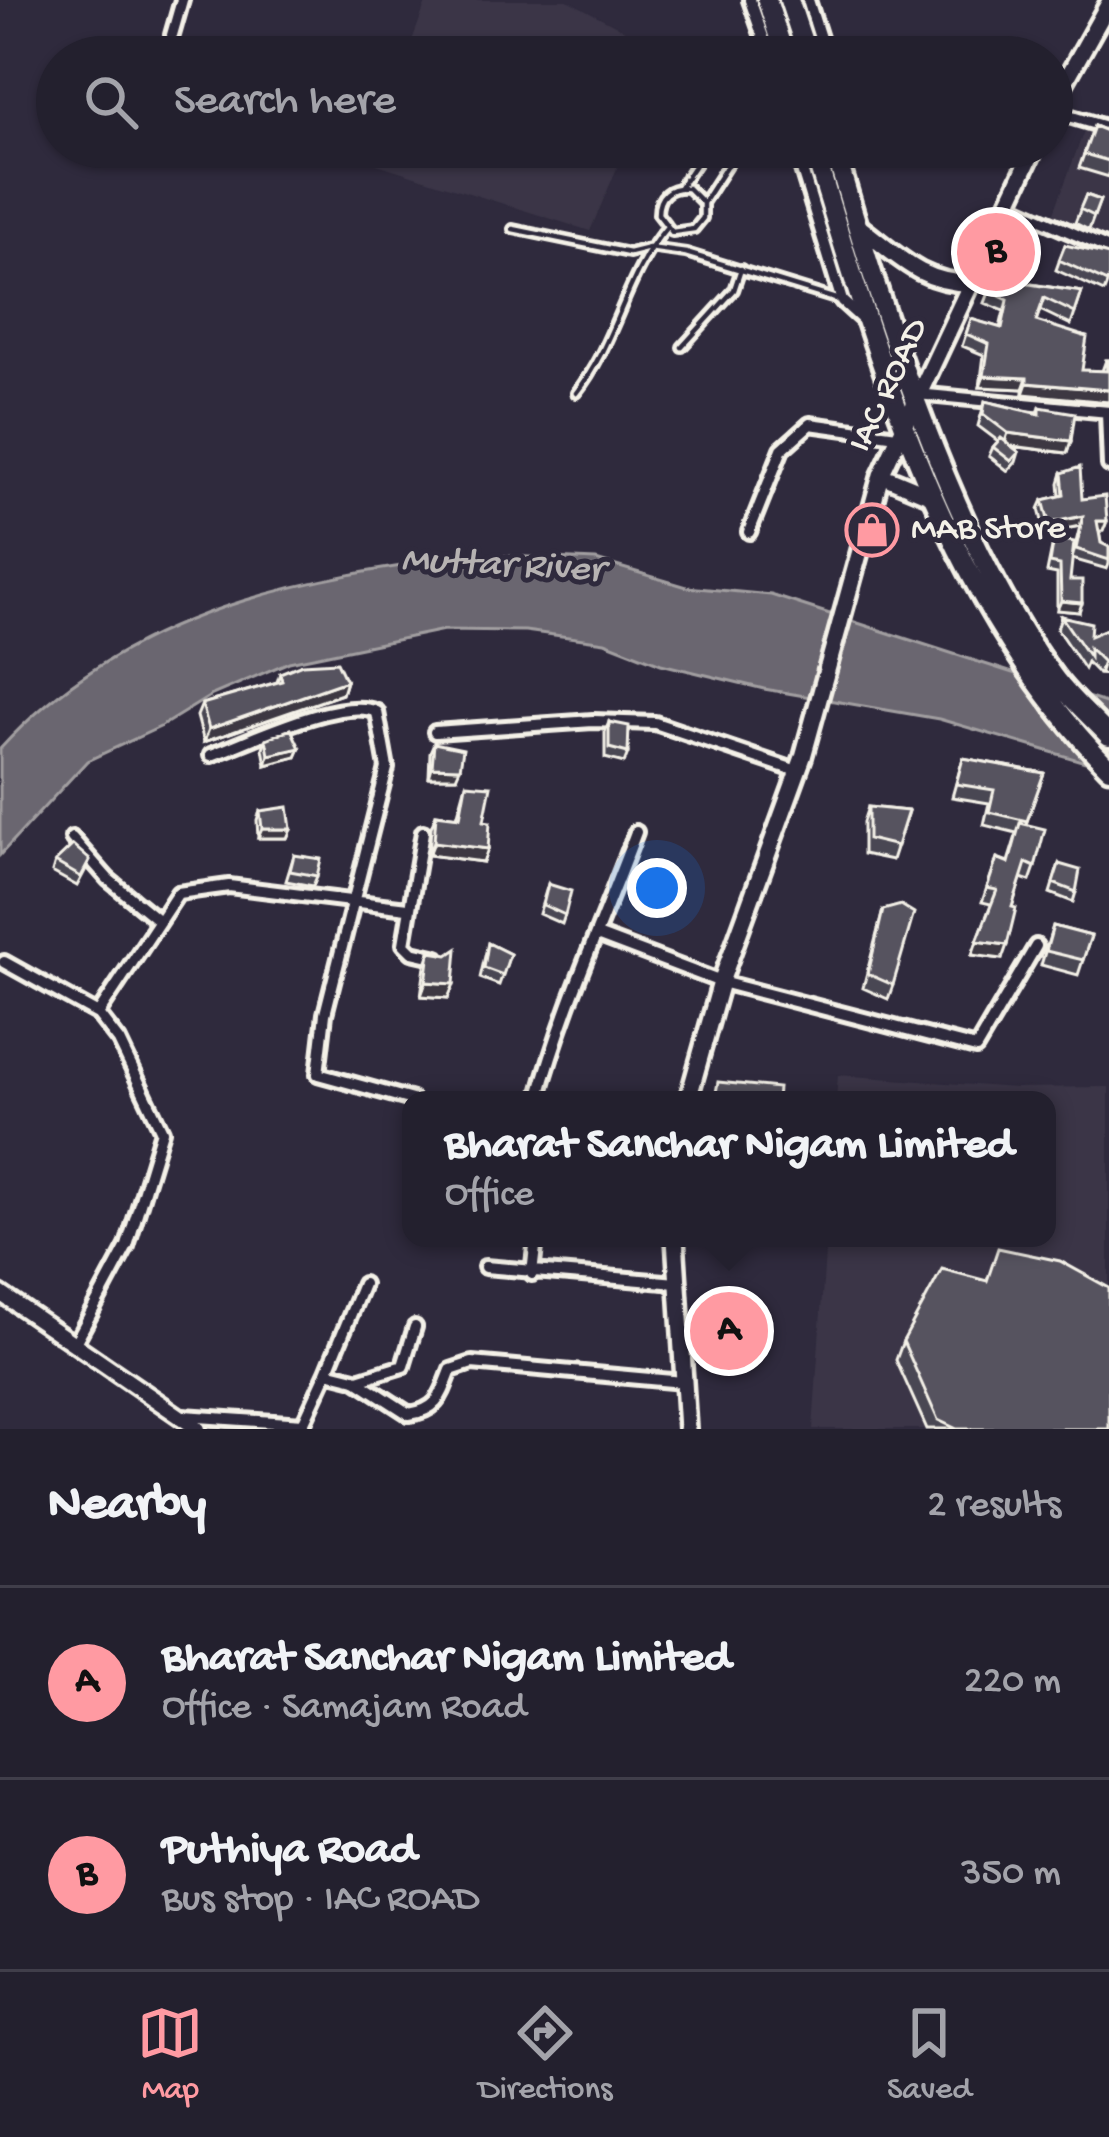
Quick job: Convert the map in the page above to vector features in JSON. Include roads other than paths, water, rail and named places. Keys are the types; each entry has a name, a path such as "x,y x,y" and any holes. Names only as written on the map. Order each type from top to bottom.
{"highway":[{"path":"767,0 778,36"},
{"path":"789,0 801,36"},
{"path":"820,168 900,429 1036,687 1109,768"},
{"path":"841,168 917,394 995,603 1054,678 1109,736"}],"main road":[{"path":"1073,69 1109,3"},
{"name":"IAC ROAD","path":"691,1091 721,982 800,764 881,475 1026,168"},
{"path":"858,226 914,271 943,284 971,283"},
{"path":"881,475 937,499"},
{"path":"675,1247 687,1429"}],"street":[{"path":"172,35 182,0"},
{"path":"750,0 763,36"},
{"path":"808,0 819,36"},
{"path":"1073,115 1109,128"},
{"path":"801,168 842,301 871,327"},
{"path":"1011,206 1109,249"},
{"path":"917,394 1108,412 1109,465"},
{"path":"749,532 782,449 811,424 900,429"},
{"path":"211,754 333,712 364,706 377,712 386,768 325,1014 318,1075 402,1097"},
{"path":"435,733 593,721 655,723 800,764"},
{"path":"423,832 407,908 406,948 442,959"},
{"path":"540,1091 564,1004 597,935 636,832"},
{"path":"72,838 108,879 159,921"},
{"path":"98,1015 178,893 229,886 407,908"},
{"path":"597,935 721,982 976,1048 1036,946"},
{"path":"4,962 98,1015 119,1041 162,1131 127,1246 75,1343"},
{"path":"532,1274 535,1247"},
{"path":"484,1267 676,1283"},
{"path":"183,1416 303,1424 363,1284"},
{"path":"0,1293 198,1429"},
{"path":"358,1380 403,1366 415,1327"},
{"path":"328,1372 358,1380 409,1414 429,1412 438,1404 451,1370 472,1363 683,1382"}],"lane":[{"path":"693,168 680,187 661,199 658,214 666,228 680,233 694,230 703,218 703,203 726,168"},
{"path":"680,187 694,191 703,203"},
{"path":"576,393 596,368 649,248 666,228"},
{"path":"513,229 629,253 649,248 741,269 842,301"},
{"path":"682,347 734,290 741,269"}],"water":[{"name":"Muttar River","path":"484,555 596,560 687,587 771,595 1109,704 1109,769 939,719 764,689 661,664 605,642 525,631 444,630 289,662 212,695 160,727 87,761 0,855 0,749 50,702 104,663 161,632 285,589"}],"place":[{"name":"Puthiya Road","path":"996,252"},
{"name":"MAB Store","path":"872,530"},
{"name":"Bharat Sanchar Nigam Limited","path":"729,1331"}]}
